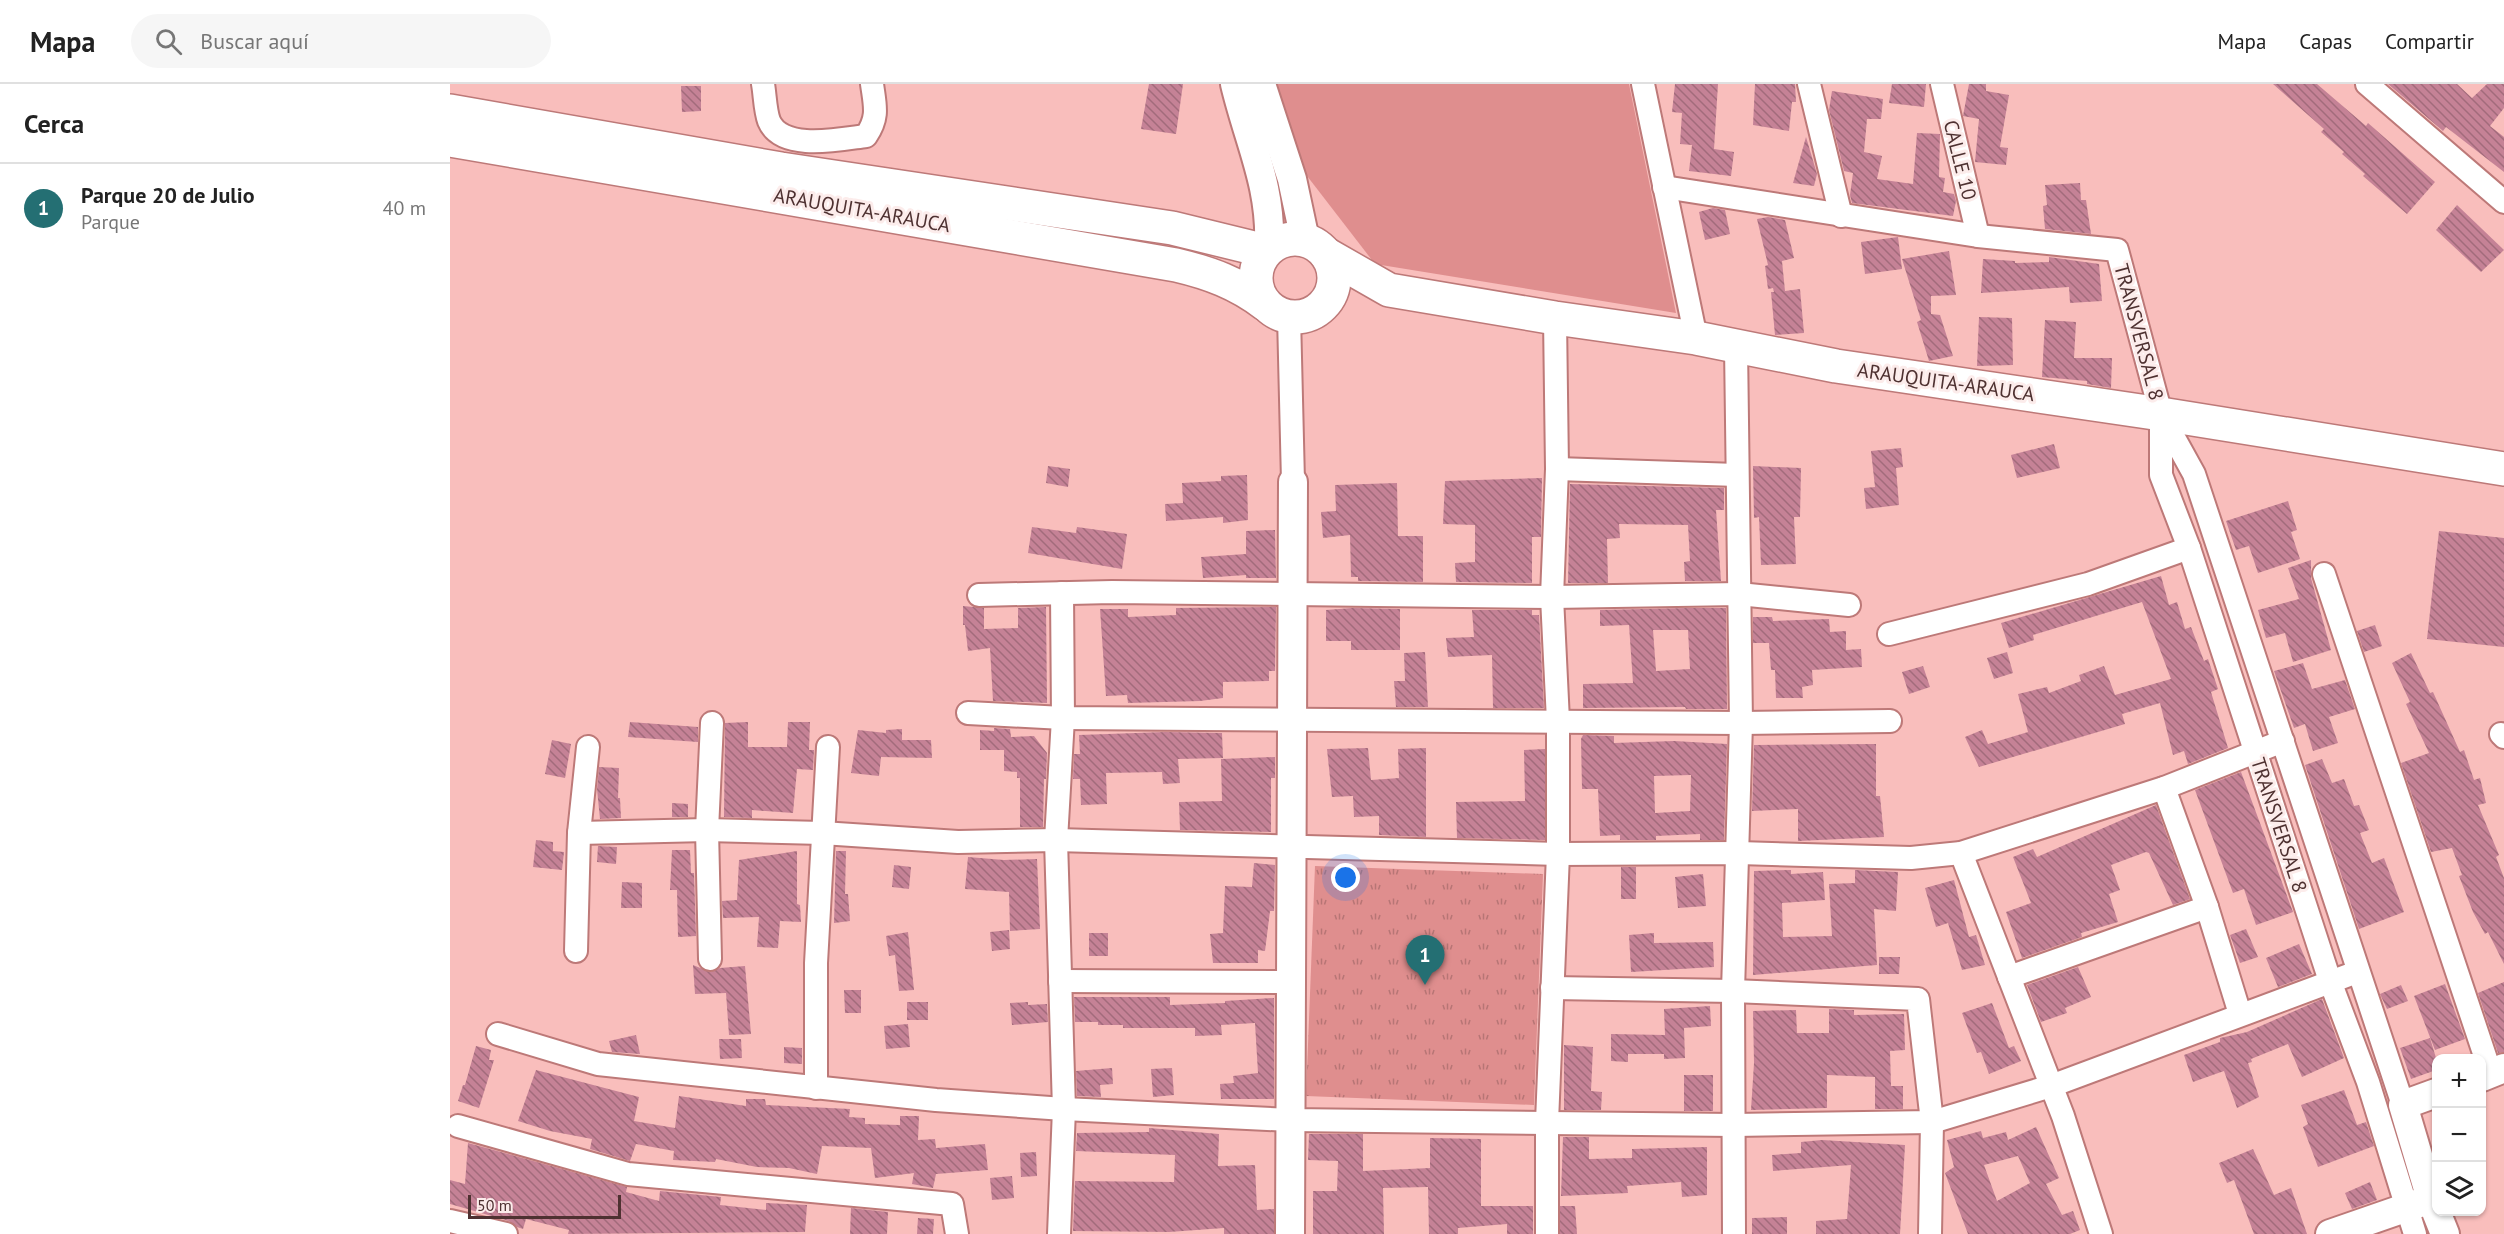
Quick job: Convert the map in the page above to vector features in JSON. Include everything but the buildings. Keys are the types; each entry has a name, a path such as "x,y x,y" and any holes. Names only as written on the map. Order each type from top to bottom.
{"main road":[{"name":"ARAUQUITA-ARAUCA","path":"450,111 781,169 1172,228 1267,250"},
{"name":"ARAUQUITA-ARAUCA","path":"450,140 1176,265 1206,272 1242,286 1290,311"},
{"path":"1292,239 1315,247 1389,290 1290,311 1259,294 1256,271 1267,250 1292,239"},
{"path":"1290,311 1330,296 1334,285 1332,263 1315,247"},
{"name":"ARAUQUITA-ARAUCA","path":"1389,290 1555,318 1696,338 1836,366 2161,414 2504,469"}],"street":[{"path":"763,84 769,122 776,130 788,137 814,142 866,136 874,124 876,110 872,84"},
{"path":"1235,84 1264,179 1270,219 1267,250"},
{"path":"1261,84 1315,247"},
{"path":"1642,84 1696,338"},
{"path":"1809,84 1841,216"},
{"name":"CALLE 10","path":"1942,84 1978,236"},
{"path":"2367,84 2504,202"},
{"path":"1664,187 1978,236"},
{"name":"TRANSVERSAL 8","path":"1978,236 2117,250 2161,414 2194,474 2357,972 2403,1105 2417,1214"},
{"path":"1290,311 1293,482 1290,1234"},
{"path":"1547,1234 1547,1122 1558,854 1558,722 1552,597 1557,469 1555,318"},
{"path":"1734,1234 1733,991 1741,723 1736,346"},
{"name":"TRANSVERSAL 8","path":"2161,414 2161,475 2189,548 2330,981 2417,1214"},
{"path":"1557,469 1737,475"},
{"path":"1889,634 2088,584 2189,548"},
{"path":"2324,574 2492,1073"},
{"path":"980,595 1062,593 1552,597 1739,594 1849,606"},
{"path":"1059,1234 1064,1109 1056,840 1063,718 1062,593"},
{"path":"968,713 1063,718 1741,723 1890,721"},
{"path":"710,959 707,830 712,723"},
{"path":"579,832 707,830 822,833 958,842 1056,840 1558,854 1738,853 1911,858 1961,853 2164,788 2283,741"},
{"path":"576,951 579,832 588,747"},
{"path":"816,1088 816,963 828,747"},
{"path":"2164,788 2207,907 2240,1014"},
{"path":"1961,853 2051,1086 2101,1234"},
{"path":"2009,977 2207,907"},
{"path":"498,1034 598,1064 816,1088 1064,1109 1290,1119 1734,1125 1932,1122 2051,1086 2357,972"},
{"path":"1060,981 1291,982"},
{"path":"1552,988 1733,991 1918,999 1932,1122 1930,1234"},
{"path":"2403,1105 2432,1094"},
{"path":"458,1126 628,1174 952,1204 957,1234"},
{"path":"2330,1234 2417,1214 2445,1234"},
{"path":"450,1221 506,1234"}],"green space":[{"path":"1276,84 1629,84 1676,313 1375,264 1304,172"},
{"path":"1315,866 1543,874 1534,1105 1306,1096"}],"place":[{"name":"Parque 20 de Julio","path":"1425,985"}]}
